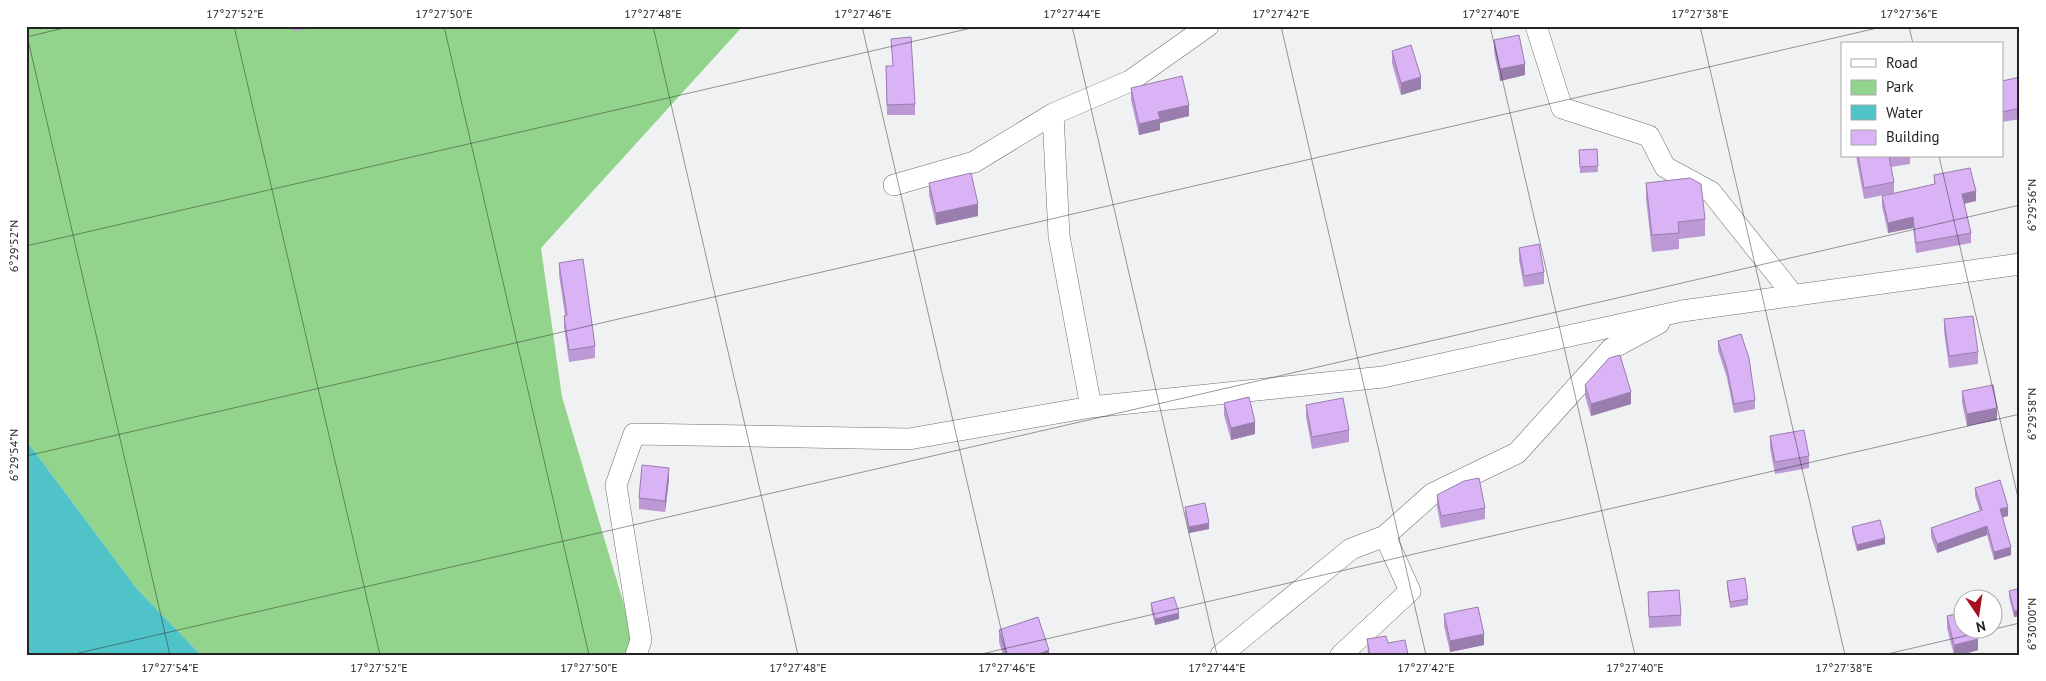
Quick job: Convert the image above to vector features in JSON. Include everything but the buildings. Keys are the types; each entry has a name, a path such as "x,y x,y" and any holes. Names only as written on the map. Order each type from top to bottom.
{"street":[{"path":"894,185 974,162 1053,114 1130,80 1208,26"},
{"path":"1536,26 1562,108 1649,136 1665,167 1711,192 1794,296"},
{"path":"1053,114 1059,236 1091,407"},
{"path":"636,655 642,640 616,485 634,434 909,439 1091,407 1383,377 1682,311 2020,264"},
{"path":"1221,655 1351,549 1385,536 1432,494 1517,453 1610,349 1682,311"},
{"path":"1341,655 1410,591 1385,536"}],"green space":[{"path":"26,26 743,26 541,248 562,397 639,655 201,655 137,589 26,440"}],"water":[{"path":"26,440 137,589 201,655 26,655"}]}
